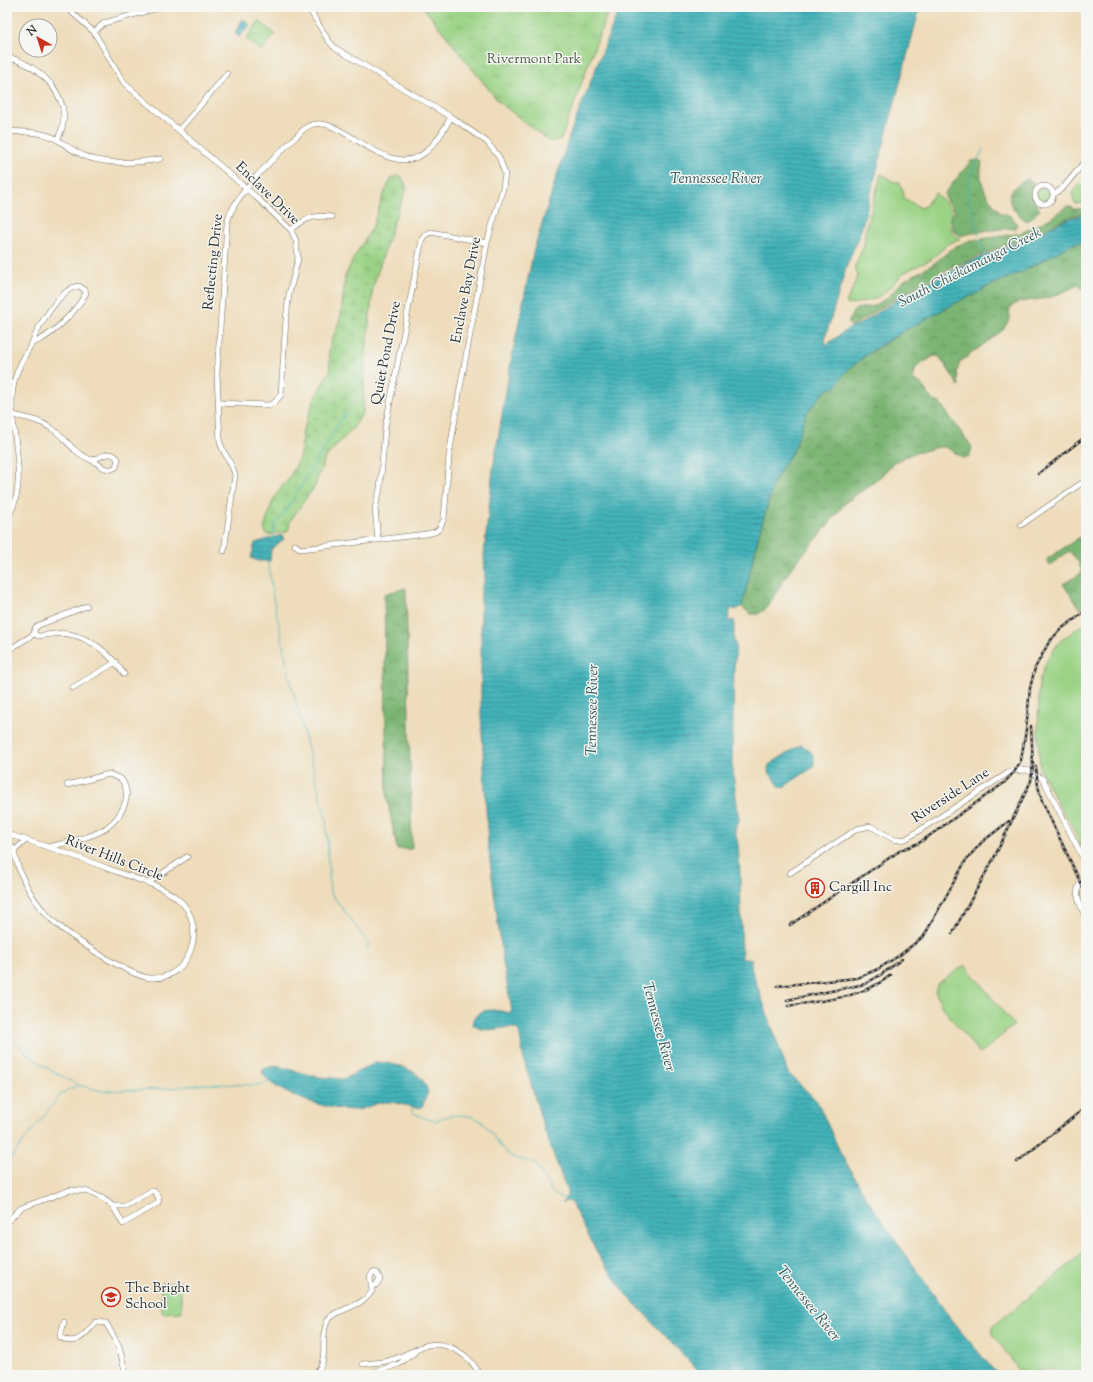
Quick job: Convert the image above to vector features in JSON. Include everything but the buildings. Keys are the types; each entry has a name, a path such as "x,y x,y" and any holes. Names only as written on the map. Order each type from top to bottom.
{"street":[{"name":"Enclave Drive","path":"66,7 94,32 124,83 246,188 291,230 296,241 298,259 289,294 281,395 274,403 269,405 218,403"},
{"path":"94,32 104,23 161,7"},
{"name":"Enclave Bay Drive","path":"295,545 301,549 435,532 439,529 444,519 449,456 487,242 503,188 505,174 503,164 494,148 487,142 451,117 335,48 328,40 308,7"},
{"path":"7,57 29,64 43,76 55,90 65,121 57,140"},
{"path":"179,130 227,74"},
{"name":"Reflecting Drive","path":"224,551 235,474 233,466 224,453 220,442 217,373 227,224 232,208 246,188 303,130 311,124 327,124 389,158 407,161 424,154 429,149 451,117"},
{"path":"7,131 34,132 57,140 71,149 96,160 125,162 160,159"},
{"path":"1053,195 1064,188 1086,160"},
{"path":"291,230 309,217 318,215 332,217"},
{"name":"Quiet Pond Drive","path":"378,540 375,508 380,489 385,428 422,239 425,235 431,232 487,242"},
{"path":"7,518 12,511 18,475 13,415 13,388 19,366 52,307 68,291 75,287 79,286 85,290 86,293 82,302 74,311 56,328 38,341 32,343"},
{"path":"13,415 36,420 53,429 78,453 105,468 112,469 116,467 118,460 111,454 106,453 91,460"},
{"path":"1021,525 1086,480"},
{"path":"7,651 34,634 39,625 87,606"},
{"path":"34,634 38,636 70,634 96,645 116,662 124,674"},
{"path":"72,688 116,662"},
{"name":"Riverside Lane","path":"790,872 857,829 870,826 895,840 906,839 1011,771 1026,770 1043,779 1086,864"},
{"path":"48,847 105,830 114,823 121,813 127,797 127,790 121,779 109,774 67,785"},
{"name":"River Hills Circle","path":"7,834 148,883 177,899 185,906 195,930 193,946 186,960 170,973 149,978 134,974 121,967 67,932 52,920 31,894 24,881 14,851 7,838"},
{"path":"14,851 26,840"},
{"path":"148,883 187,857"},
{"path":"1086,876 1080,882 1077,893 1086,918"},
{"path":"7,1222 21,1208 70,1190 94,1194 113,1206 123,1224 158,1203 159,1200 156,1193 151,1191 125,1206 113,1206"},
{"path":"313,1375 321,1366 327,1323 336,1314 363,1302 369,1295 372,1287"},
{"path":"64,1322 61,1327 60,1337 65,1341 72,1342 82,1337 96,1322 106,1323 119,1346 126,1375"},
{"path":"363,1364 389,1361 425,1346 435,1344 455,1349 471,1361 479,1375"},
{"path":"365,1375 399,1364 417,1350"}],"green space":[{"name":"Rivermont Park","path":"423,7 607,7 608,11 561,139 550,142 499,102"},
{"path":"259,21 275,34 262,51 246,39"},
{"path":"979,160 982,162 982,184 988,197 1002,214 1011,216 1017,225 1015,228 982,231 959,236 952,229 951,218 955,211 946,201 945,193 971,161"},
{"path":"881,174 894,182 899,182 903,190 904,198 921,208 925,206 935,193 952,211 950,229 955,236 960,239 948,244 932,259 905,272 883,294 875,299 848,305 846,302 858,275 854,268 864,246 865,232"},
{"path":"401,176 407,188 393,224 373,287 365,364 363,412 354,427 325,458 315,486 290,521 289,529 286,532 267,535 264,529 273,500 289,479 298,461 302,446 302,433 315,397 330,371 329,348 341,316 345,277 353,259 372,228 383,196 392,177"},
{"path":"1027,179 1033,182 1031,194 1040,210 1028,221 1014,210 1009,198 1013,189"},
{"path":"1079,183 1086,187 1086,203 1075,204 1072,195"},
{"path":"1044,188 1049,190 1051,195 1049,200 1044,202 1039,200 1037,195 1039,190"},
{"path":"1067,206 1076,209 1086,208 1086,212 1072,216 1033,234 948,269 857,323 851,326 848,323 856,309 874,306 887,298 903,281 932,265 953,248 968,241 1021,233 1049,219"},
{"path":"1086,240 1086,286 1082,289 1079,285 1049,298 1019,302 1010,307 1009,320 1003,330 960,362 957,372 959,386 939,356 934,356 916,367 913,379 921,384 933,401 939,402 972,447 970,456 963,458 946,447 939,447 912,454 894,462 878,479 845,503 821,534 791,568 767,608 758,614 751,614 742,607 759,534 775,479 795,447 806,414 828,388 835,387 841,376 864,357 907,329 969,296 973,296 985,288 1024,271 1068,246"},
{"path":"1086,533 1086,606 1081,610 1063,584 1082,573 1078,561 1069,551 1050,565 1047,559"},
{"path":"406,588 412,849 397,849 387,798 384,594"},
{"path":"1086,622 1086,856 1070,822 1063,813 1040,770 1038,737 1039,682 1047,660 1059,642"},
{"path":"965,965 1014,1025 980,1054 942,1007 935,991 938,983"},
{"path":"1086,1251 1086,1375 1059,1375 1055,1370 1050,1369 1032,1373 1024,1373 1019,1371 993,1334 992,1327"},
{"path":"180,1282 182,1312 162,1313 161,1283"}],"water":[{"name":"Tennessee River","path":"620,7 920,7 861,230 846,268 825,338 826,345 849,328 858,325 902,297 965,264 1036,235 1065,220 1086,213 1086,240 1068,246 1024,271 985,288 973,296 969,296 896,336 858,362 844,374 837,386 825,391 806,414 795,447 775,479 759,534 742,606 735,610 731,608 728,619 730,621 734,620 734,642 736,645 732,764 739,820 735,830 738,844 740,873 742,959 752,959 750,965 788,1073 817,1101 841,1154 869,1202 952,1321 998,1375 702,1375 625,1293 598,1254 570,1201 562,1202 567,1197 567,1191 544,1129 524,1060 519,1031 515,1028 486,1030 473,1025 474,1019 477,1015 486,1010 509,1013 512,1011 503,962 488,845 481,713 481,590 485,580 484,554 493,469 511,361 534,249 570,134"},
{"path":"243,19 250,25 239,37 235,33"},
{"path":"282,535 284,539 271,549 270,561 258,561 251,558 255,543"},
{"path":"800,745 804,746 810,751 814,764 812,768 785,786 780,787 768,771 769,765"},
{"path":"377,1062 401,1066 415,1073 420,1078 425,1084 428,1092 422,1107 384,1102 357,1110 330,1107 289,1094 268,1080 262,1072 265,1068 277,1066 318,1077 344,1079"}],"waterway":[{"path":"979,235 968,196 969,178 983,149"},
{"name":"South Chickamauga Creek","path":"980,240 985,257"},
{"path":"273,539 274,526 287,509 346,412"},
{"path":"268,561 273,597 291,683 326,818 330,892 363,936 368,944 367,949"},
{"path":"7,1030 25,1052 45,1067 78,1085 102,1091 163,1089 204,1084 258,1085 269,1082"},
{"path":"7,1163 59,1096 67,1090 77,1086"},
{"path":"411,1106 412,1112 421,1117 435,1121 454,1115 469,1116 481,1121 507,1153 514,1158 535,1164 554,1194 563,1198 567,1197"}],"railway":[{"path":"1038,474 1086,436"},
{"path":"790,925 901,850 919,843 1004,783 1015,771 1021,760 1026,730 1030,688 1035,668 1049,642 1061,629 1086,611"},
{"path":"952,934 994,858 1031,781 1033,765 1031,726"},
{"path":"1036,767 1038,786 1042,801 1086,894"},
{"path":"777,986 857,978 878,969 900,955 924,936 966,860 982,842 1009,821"},
{"path":"787,1000 865,984 882,974 902,959"},
{"path":"788,1006 855,994 879,983 891,975"},
{"path":"1017,1162 1086,1107"}],"place":[{"name":"Cargill Inc","path":"815,888"},
{"name":"The Bright School","path":"111,1297"}]}
